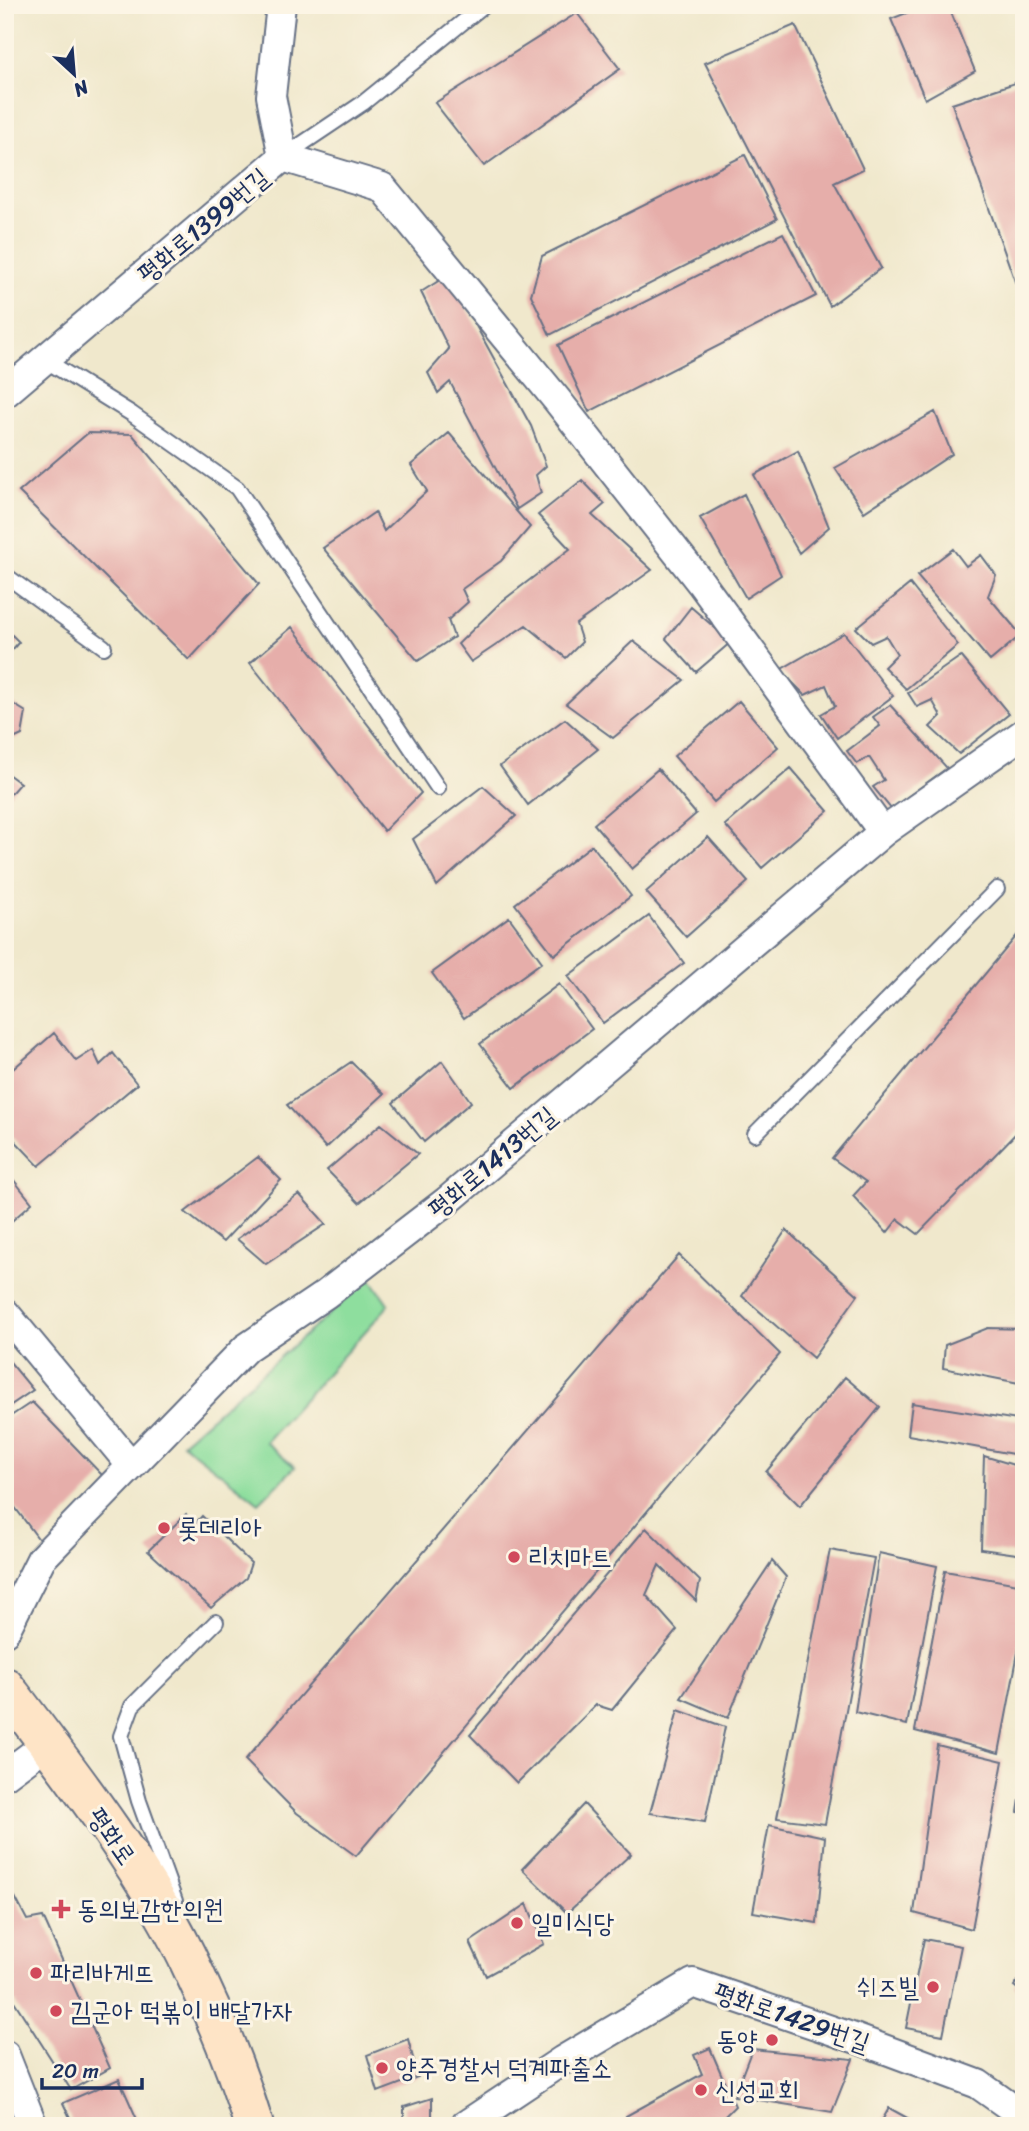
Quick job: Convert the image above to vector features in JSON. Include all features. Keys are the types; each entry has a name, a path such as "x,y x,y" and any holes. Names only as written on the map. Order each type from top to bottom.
{"main road":[{"name":"평화로","path":"5,1687 48,1742 157,1904 193,1969 239,2077 254,2126"}],"street":[{"name":"평화로1399번길","path":"5,393 283,157 271,96 281,5"},
{"path":"283,157 382,187 557,400 701,583 883,832"},
{"name":"평화로1413번길","path":"5,1631 40,1559 246,1348 326,1294 447,1201 883,832 1024,733"},
{"path":"5,1313 131,1465"},
{"path":"5,1775 48,1742"},
{"name":"평화로1429번길","path":"464,2126 563,2060 693,1983 858,2039 978,2084 1018,2114"},
{"path":"5,2056 33,2126"}],"lane":[{"path":"283,157 363,103 484,5"},
{"path":"45,360 132,414 237,488 438,788"},
{"path":"5,575 104,648"},
{"path":"755,1134 997,890"},
{"path":"216,1622 132,1706 121,1736 139,1801 239,2077"}],"green space":[{"path":"370,1278 389,1305 265,1442 295,1467 259,1503 182,1443"}],"building":[{"path":"927,5 948,5 975,71 925,99 891,19"},
{"path":"577,13 620,69 484,166 435,103"},
{"path":"795,25 863,169 834,183 881,268 830,306 705,63"},
{"path":"1024,80 1024,304 1023,304 952,104"},
{"path":"745,155 777,219 550,335 531,295 542,256"},
{"path":"783,233 816,296 589,412 558,345"},
{"path":"448,275 531,426 546,466 536,475 541,493 517,509 450,382 438,393 428,373 449,349 421,292"},
{"path":"935,412 952,454 864,512 835,468"},
{"path":"88,433 132,434 259,584 189,660 19,492"},
{"path":"449,433 530,527 501,561 462,589 468,602 448,620 454,637 418,661 323,548 375,512 384,531 427,491 411,465"},
{"path":"798,451 829,527 799,553 754,475"},
{"path":"582,480 605,504 592,515 652,570 576,624 582,642 566,658 526,625 471,662 458,644 501,602 570,549 538,515"},
{"path":"744,494 781,575 746,598 700,518"},
{"path":"953,549 966,566 981,555 996,575 988,596 1021,635 990,661 917,576"},
{"path":"910,584 958,645 906,689 884,667 897,654 886,636 871,643 856,628"},
{"path":"691,607 731,642 696,672 666,639"},
{"path":"292,627 421,793 384,831 250,663"},
{"path":"5,628 19,642 5,658"},
{"path":"844,633 893,696 837,738 821,714 835,706 826,685 805,695 780,670"},
{"path":"633,641 684,680 613,738 566,704"},
{"path":"961,656 1009,714 959,754 930,727 941,716 932,700 917,707 908,693"},
{"path":"5,699 26,712 22,735 5,743"},
{"path":"739,701 778,747 714,802 674,756"},
{"path":"890,705 947,768 891,809 873,787 884,780 869,757 857,764 847,751 880,726 873,717"},
{"path":"565,719 598,749 528,805 500,766"},
{"path":"791,768 828,811 762,868 725,825"},
{"path":"658,769 696,814 632,869 594,824"},
{"path":"5,772 20,783 5,800"},
{"path":"483,786 516,816 437,886 413,839"},
{"path":"708,837 748,882 686,937 646,892"},
{"path":"592,845 631,896 554,955 515,904"},
{"path":"649,916 684,963 603,1023 568,976"},
{"path":"509,917 542,962 464,1018 432,973"},
{"path":"1024,927 1024,1125 918,1234 898,1219 887,1233 853,1196 866,1182 832,1158"},
{"path":"559,984 592,1029 514,1088 480,1044"},
{"path":"54,1033 76,1061 93,1050 100,1065 113,1053 137,1084 39,1166 5,1130 5,1076"},
{"path":"442,1061 471,1102 424,1142 393,1103"},
{"path":"351,1062 384,1094 326,1148 287,1105"},
{"path":"381,1124 418,1154 359,1203 327,1170"},
{"path":"258,1157 281,1180 223,1242 185,1212"},
{"path":"5,1169 32,1203 5,1227"},
{"path":"299,1194 326,1224 266,1264 237,1239"},
{"path":"786,1230 858,1295 813,1358 742,1296"},
{"name":"리치마트","path":"679,1255 780,1354 356,1856 297,1813 245,1760"},
{"path":"988,1328 1024,1329 1024,1384 943,1368 945,1345"},
{"path":"5,1356 33,1390 5,1409"},
{"path":"845,1377 880,1407 800,1506 766,1472"},
{"path":"32,1402 103,1476 40,1541 5,1494 5,1420"},
{"path":"912,1403 1024,1421 1024,1456 908,1435"},
{"path":"984,1456 1024,1468 1024,1555 981,1549"},
{"path":"186,1514 193,1526 202,1516 251,1563 246,1578 211,1608 148,1551"},
{"path":"646,1528 700,1581 696,1601 659,1565 646,1595 677,1630 612,1710 596,1705 517,1783 470,1735"},
{"path":"830,1550 874,1558 825,1824 777,1818"},
{"path":"879,1553 937,1566 907,1725 855,1712"},
{"path":"772,1561 786,1577 728,1718 681,1698"},
{"path":"945,1571 1024,1585 1024,1621 999,1753 915,1731"},
{"path":"678,1710 725,1727 705,1822 650,1813"},
{"path":"937,1745 1003,1761 972,1929 914,1913"},
{"path":"1022,1787 1024,1813 1018,1812"},
{"path":"584,1804 631,1854 567,1913 522,1869"},
{"path":"769,1825 825,1837 817,1923 753,1912"},
{"path":"15,1897 27,1920 43,1917 110,2068 71,2090 5,1987 5,1902"},
{"name":"일미식당","path":"527,1904 544,1944 486,1976 470,1942"},
{"name":"쉬즈빌","path":"924,1939 961,1946 943,2035 906,2028"},
{"path":"1024,1972 1024,1994 1014,1986"},
{"path":"408,2039 418,2077 378,2092 367,2055"},
{"name":"신성교회","path":"710,2048 735,2106 715,2126 631,2126 626,2116 702,2074 694,2055"},
{"path":"752,2049 853,2059 832,2112 734,2096"},
{"path":"119,2079 140,2126 74,2126 63,2103"},
{"path":"5,2096 19,2126 5,2126"},
{"path":"432,2098 432,2126 404,2126 404,2107"},
{"path":"889,2108 922,2126 879,2126"}],"place":[{"name":"롯데리아","path":"164,1528"},
{"name":"리치마트","path":"514,1557"},
{"name":"동의보감한의원","path":"61,1909"},
{"name":"일미식당","path":"517,1923"},
{"name":"파리바게뜨","path":"36,1973"},
{"name":"쉬즈빌","path":"933,1987"},
{"name":"김군아 떡볶이 배달가자","path":"56,2011"},
{"name":"동양","path":"772,2040"},
{"name":"양주경찰서 덕계파출소","path":"382,2068"},
{"name":"신성교회","path":"701,2090"}]}
